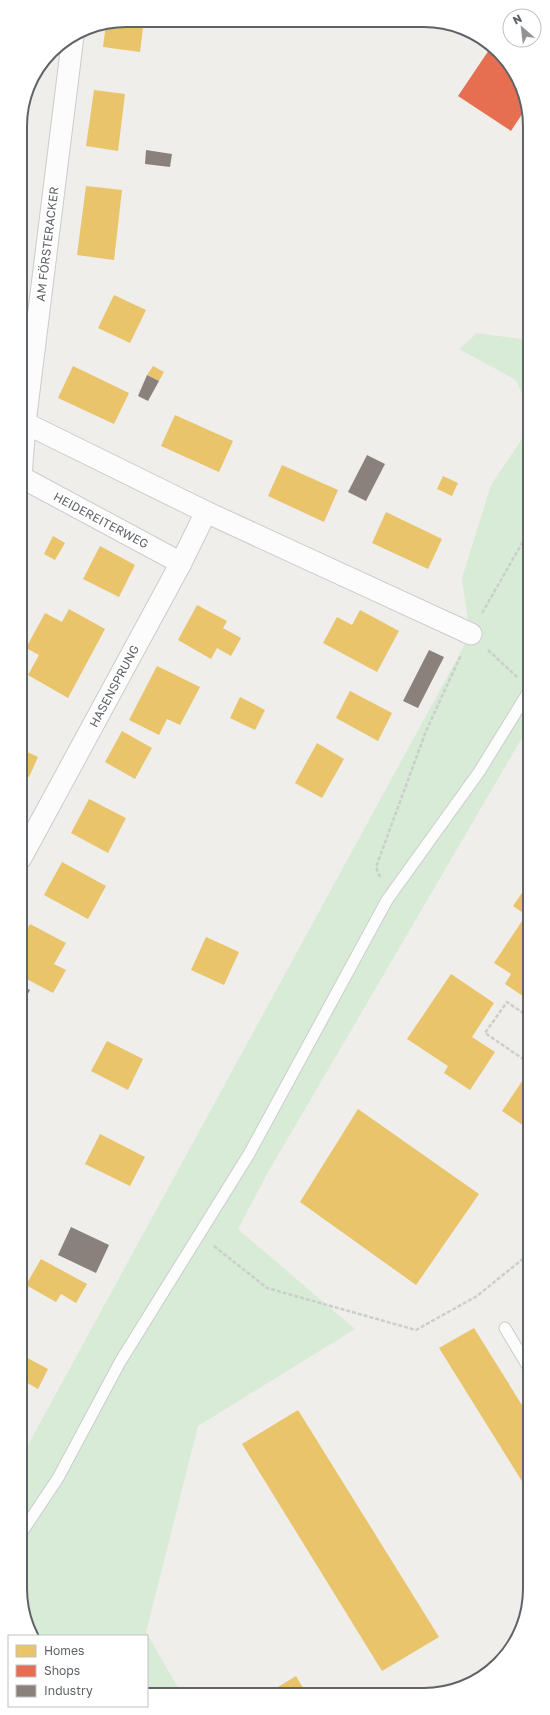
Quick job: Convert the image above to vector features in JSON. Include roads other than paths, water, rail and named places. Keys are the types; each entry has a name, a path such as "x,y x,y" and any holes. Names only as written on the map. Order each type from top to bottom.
{"street":[{"name":"AM FÖRSTERACKER","path":"27,407 72,43"},
{"path":"27,424 206,512 470,634"},
{"name":"HEIDEREITERWEG","path":"27,480 181,563"},
{"name":"HASENSPRUNG","path":"27,847 181,563 206,512"}],"lane":[{"path":"27,1524 58,1478 120,1362 249,1154 387,900 480,772 523,702"},
{"path":"505,1328 523,1358"}]}
